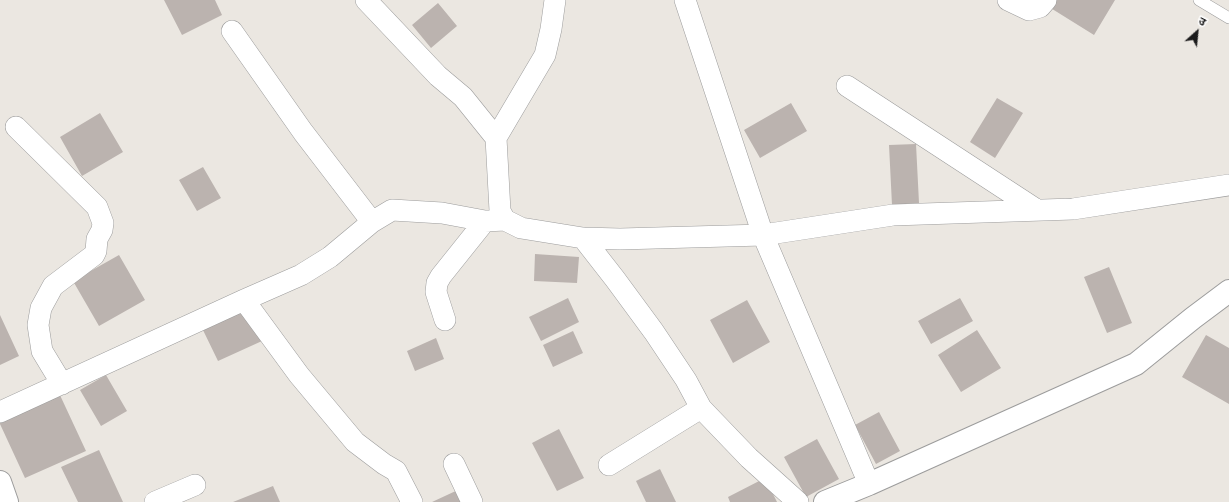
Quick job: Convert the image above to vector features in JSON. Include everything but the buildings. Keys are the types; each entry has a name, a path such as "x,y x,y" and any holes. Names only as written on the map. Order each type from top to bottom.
{"street":[{"path":"366,0 438,76 463,97 496,138"},
{"path":"445,320 436,292 437,283 440,276 495,220 500,211 496,138 545,55 551,29 555,0"},
{"path":"685,0 763,235 869,484"},
{"path":"1008,0 1029,10 1040,7 1046,0"},
{"path":"232,31 303,132 372,222"},
{"path":"847,86 1037,210"},
{"path":"16,126 97,207 103,223 102,230 97,239 96,251 94,255 53,286 41,308 38,325 42,351 62,384"},
{"path":"0,412 301,275 330,257 372,222 392,210 442,213 495,220 521,228 583,238 620,239 763,235 893,215 1073,209 1229,185"},
{"path":"583,238 654,332 686,380 701,408 749,458 798,502"},
{"path":"824,502 869,484 1136,364 1229,291"},
{"path":"244,300 299,375 355,442 384,464 396,471 412,502"},
{"path":"609,465 701,408"},
{"path":"454,464 472,502"},
{"path":"0,482 7,502"},
{"path":"155,502 195,485"}],"lane":[{"path":"1199,0 1229,18"}]}
